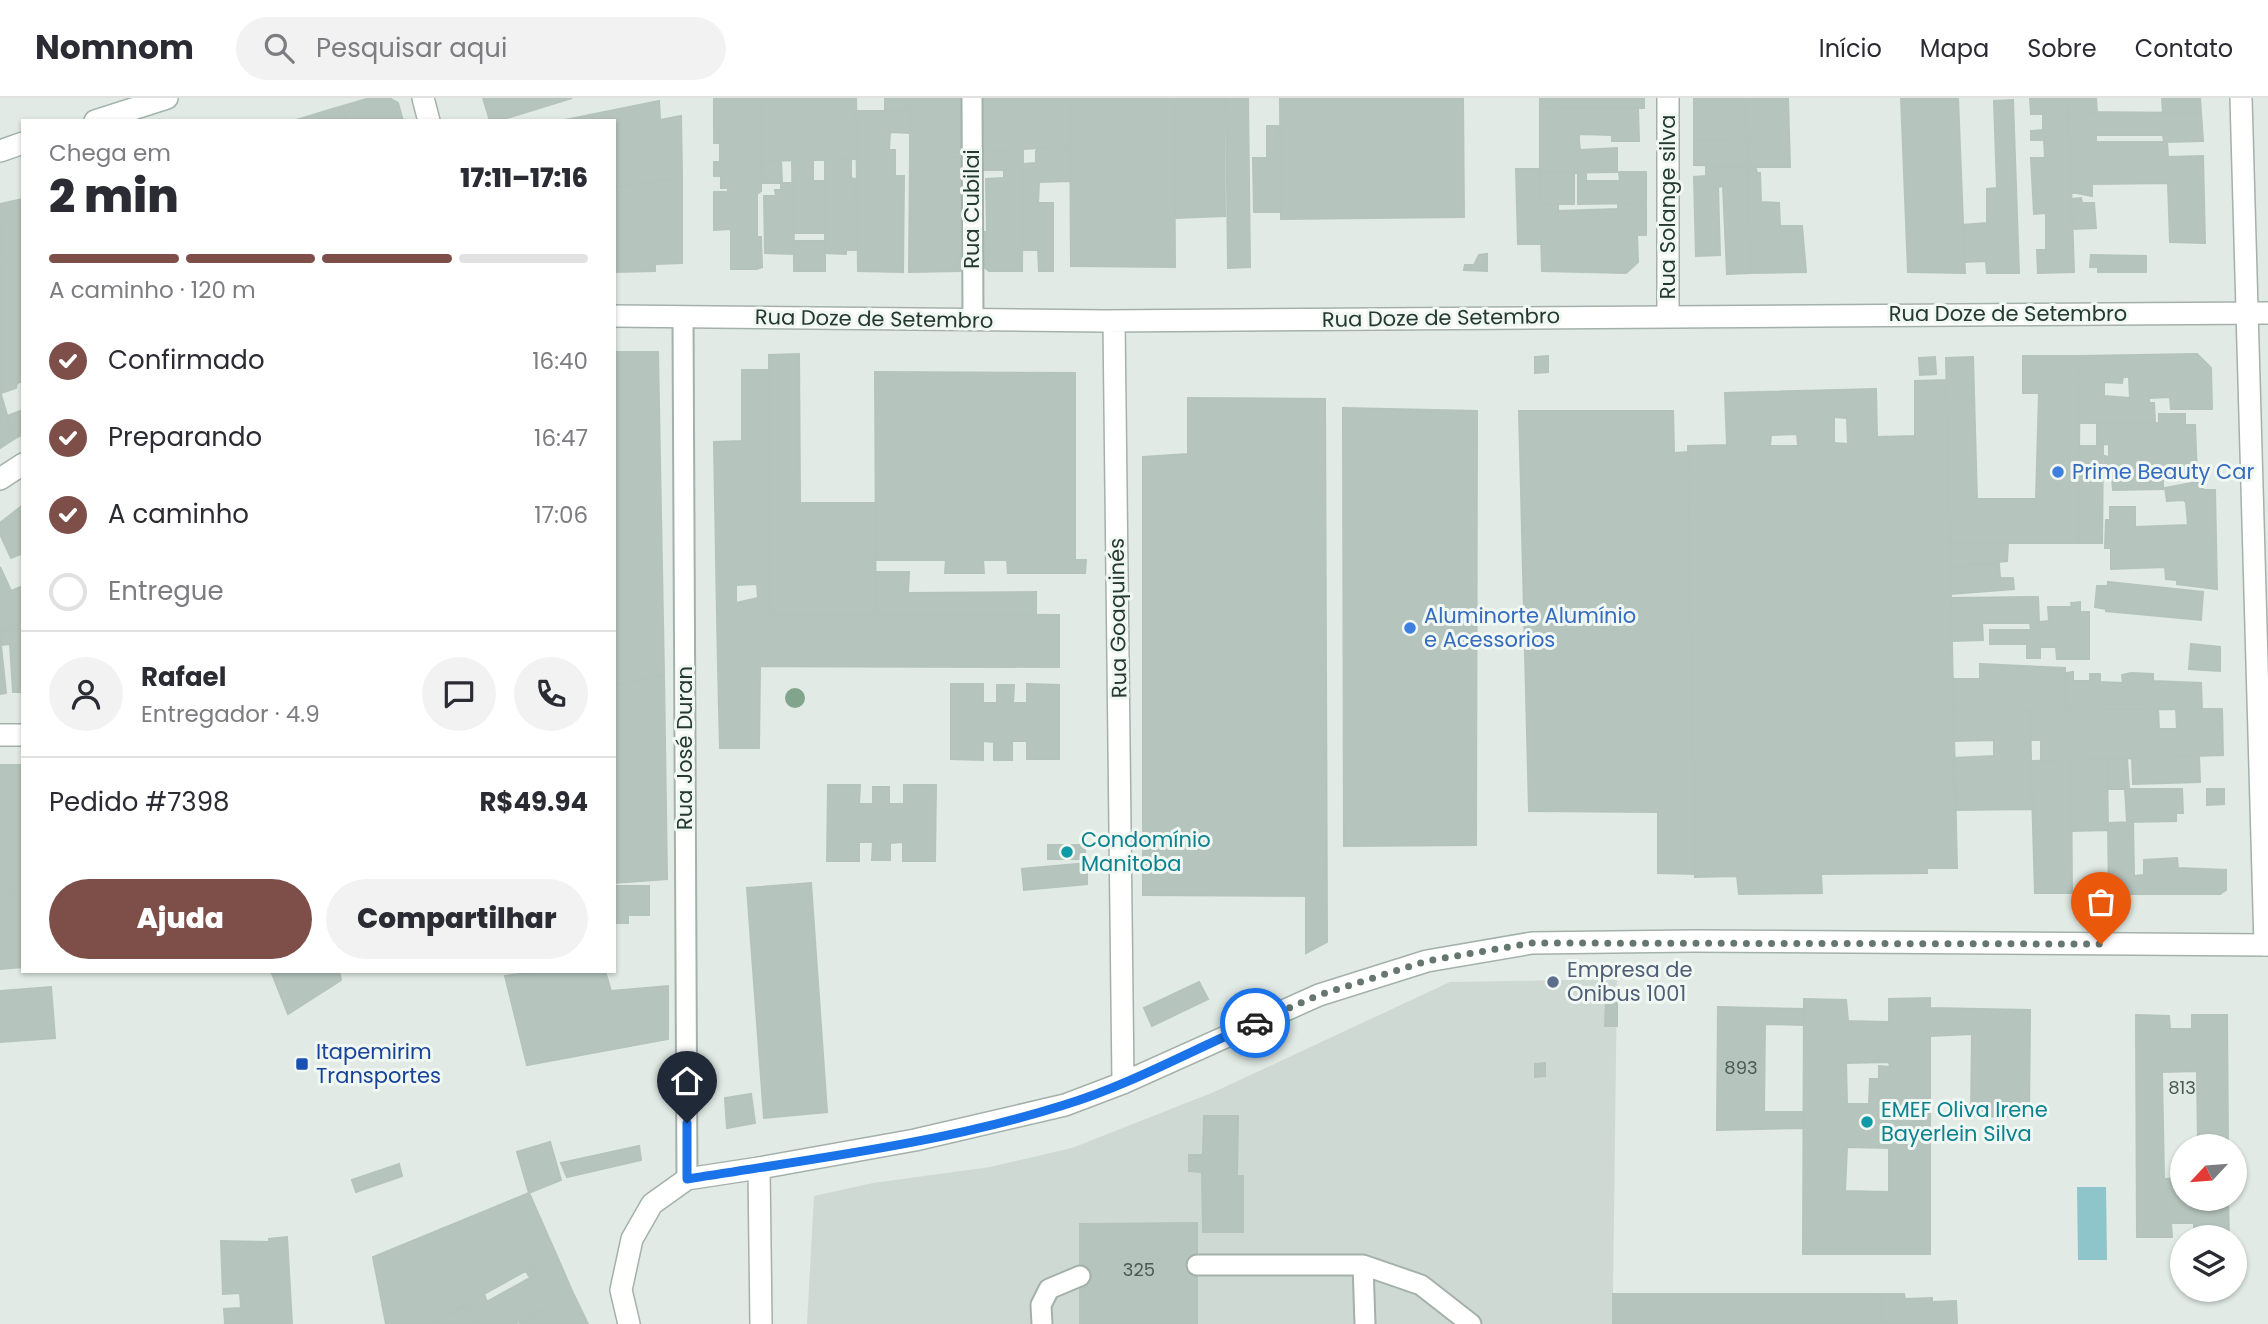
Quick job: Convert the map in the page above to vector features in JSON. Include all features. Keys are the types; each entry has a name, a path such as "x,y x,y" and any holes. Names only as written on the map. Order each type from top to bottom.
{"street":[{"path":"101,119 167,98"},
{"path":"423,98 428,119"},
{"name":"Rua Solange silva","path":"1668,98 1668,316"},
{"path":"629,1324 621,1290 632,1239 652,1204 687,1179 760,1168 1006,1121 1065,1105 1123,1083 1319,995 1427,961 1532,943 1707,941 2267,945 2258,314 2241,98"},
{"path":"0,150 21,145"},
{"name":"Rua Doze de Setembro","path":"616,316 1114,321 2258,314"},
{"name":"Rua Goaquinés","path":"1114,321 1123,1083"},
{"path":"0,479 21,465"},
{"path":"0,735 21,735"},
{"path":"760,1168 761,1324"}],"lane":[{"name":"Rua Cubilai","path":"972,98 973,319"},
{"name":"Rua José Duran","path":"683,317 687,1179"},
{"path":"1197,1265 1363,1265 1422,1285 1471,1324"},
{"path":"1363,1265 1365,1324"},
{"path":"1042,1324 1041,1305 1049,1289 1080,1276"}],"shaded area":[{"path":"1617,979 1613,1293 1880,1294 1881,1324 807,1324 814,1196 873,1183 990,1167 1072,1148 1214,1092 1450,982"}],"water":[{"path":"2077,1187 2106,1187 2107,1260 2078,1260"}],"building":[{"path":"370,98 389,98 398,103 402,119 346,119 343,106"},
{"path":"483,98 572,98 504,119 489,119"},
{"path":"714,98 760,98 761,130 714,130"},
{"path":"760,98 856,98 857,159 761,161"},
{"path":"885,98 910,98 910,111 885,111"},
{"path":"910,98 962,98 961,157 910,158"},
{"path":"978,98 1070,98 1070,146 979,152"},
{"path":"1070,98 1174,98 1175,267 1071,266"},
{"path":"1174,98 1224,98 1225,216 1175,218"},
{"path":"1226,98 1248,98 1250,267 1228,268"},
{"path":"1280,98 1463,98 1464,217 1281,219"},
{"path":"1540,98 1644,98 1644,108 1540,109"},
{"path":"1694,98 1746,98 1746,117 1694,118"},
{"path":"1746,98 1788,98 1790,167 1748,167"},
{"path":"1901,98 1958,98 1965,273 1908,272"},
{"path":"2030,98 2068,98 2074,272 2038,273 2037,250 2046,250 2046,213 2034,214 2031,158 2045,158 2044,140 2031,140 2031,131 2043,130 2043,114 2031,114"},
{"path":"2068,98 2096,98 2097,113 2068,112"},
{"path":"2162,98 2200,98 2201,113 2163,113"},
{"path":"2013,100 2019,273 1987,273 1986,261 1964,262 1963,225 1987,223 1987,189 1997,188 1994,101"},
{"path":"659,101 660,120 681,116 682,178 616,187 616,119 570,119"},
{"path":"343,106 346,119 300,119"},
{"path":"1638,108 1639,141 1612,141 1612,135 1579,134 1579,141 1540,141 1540,109"},
{"path":"856,111 910,111 910,133 890,132 889,150 895,150 895,176 904,176 903,272 858,271"},
{"path":"2068,112 2201,113 2203,141 2164,142 2163,135 2096,135 2096,142 2069,142"},
{"path":"1746,117 1747,139 1694,140 1694,118"},
{"path":"1267,126 1280,126 1281,212 1254,212 1253,158 1267,158"},
{"path":"714,130 761,130 761,191 757,194 757,237 761,237 762,267 757,269 731,269 731,229 714,230 714,192 728,192 728,188 721,188 721,176 714,176 714,162 720,162 720,143 714,143"},
{"path":"1747,139 1748,166 1694,165 1694,140"},
{"path":"1540,141 1579,141 1580,150 1617,148 1617,172 1540,173"},
{"path":"2069,142 2167,142 2168,157 2203,156 2205,243 2170,242 2168,183 2092,184 2092,196 2071,192"},
{"path":"1070,146 1070,181 1039,182 1038,203 1053,203 1053,271 1039,271 1038,250 1023,250 1023,164 1036,163 1036,148"},
{"path":"1023,149 1022,271 989,271 979,263 979,232 987,232 986,179 1004,178 1004,170 983,170 982,152"},
{"path":"961,157 960,271 909,272 910,158"},
{"path":"851,159 851,178 855,179 858,250 846,250 846,254 825,253 825,160"},
{"path":"781,160 782,183 761,183 761,161"},
{"path":"792,160 813,160 813,181 825,181 825,233 793,233"},
{"path":"1706,166 1748,167 1750,273 1727,274 1723,186 1718,187 1720,255 1696,256 1694,177 1706,176"},
{"path":"1748,168 1756,169 1757,173 1760,173 1761,202 1779,203 1780,226 1802,226 1806,272 1750,273"},
{"path":"1516,169 1541,169 1541,244 1518,244"},
{"path":"1574,172 1574,204 1541,204 1540,173"},
{"path":"1578,172 1586,172 1586,181 1620,181 1619,172 1646,172 1646,203 1578,204"},
{"path":"682,178 682,263 655,264 655,271 616,272 616,187"},
{"path":"781,183 793,183 794,254 765,253 764,196 776,196 775,190 781,190"},
{"path":"2081,198 2082,203 2094,203 2096,228 2072,229 2071,199"},
{"path":"21,199 21,382 17,383 16,388 1,393 0,204"},
{"path":"1618,203 1646,203 1646,235 1541,235 1541,204 1558,204 1558,211 1618,209"},
{"path":"1541,235 1637,235 1638,262 1626,273 1542,271"},
{"path":"794,241 825,241 825,271 794,271"},
{"path":"1487,254 1487,271 1464,270 1465,265 1474,265 1479,255"},
{"path":"2091,255 2146,256 2146,272 2098,272 2098,267 2090,267"},
{"path":"616,352 658,352 664,675 616,686"},
{"path":"799,354 800,503 876,503 875,614 769,614 769,355"},
{"path":"2197,354 2211,368 2212,409 2171,409 2170,397 2149,398 2149,403 2154,403 2155,423 2080,423 2080,356","holes":["2123,377 2129,377 2130,398 2104,396 2104,382 2122,383"]},
{"path":"1548,356 1548,372 1535,373 1535,357"},
{"name":"Prime Beauty Car","path":"2023,356 2080,356 2078,543 1950,543 1946,358 1973,357 1977,499 2036,499 2039,393 2023,393"},
{"path":"1935,357 1936,374 1920,375 1919,358"},
{"path":"742,370 769,370 769,614 717,614 714,442 742,441","holes":["757,584 758,598 736,603 736,585"]},
{"path":"875,372 1075,373 1075,560 876,560"},
{"path":"1946,380 1957,868 1927,868 1927,873 1821,874 1822,893 1739,894 1737,876 1695,877 1688,446 1727,445 1725,393 1876,389 1877,437 1915,436 1915,381","holes":["1834,417 1847,418 1848,444 1834,443","1797,434 1798,446 1770,446 1771,435"]},
{"path":"0,391 14,439 0,448"},
{"path":"1188,398 1325,399 1327,942 1306,953 1306,896 1143,895 1143,457 1188,454"},
{"name":"Aluminorte Alumínio e Acessorios","path":"1343,408 1477,411 1476,845 1344,846"},
{"path":"21,411 21,435 14,439 7,416"},
{"path":"1519,411 1673,411 1674,453 1688,452 1695,874 1658,873 1658,812 1529,811"},
{"path":"2159,414 2185,414 2185,425 2195,425 2197,476 2163,477 2163,489 2113,490 2112,477 2105,477 2105,456 2109,457 2109,444 2097,445 2097,423 2159,423"},
{"path":"2080,446 2103,446 2102,543 2078,543"},
{"path":"2202,481 2203,490 2215,490 2217,589 2177,584 2177,580 2166,579 2165,567 2111,569 2111,548 2105,548 2106,520 2110,520 2110,507 2135,507 2135,527 2188,525 2186,503 2184,500 2167,501 2165,488"},
{"path":"21,507 21,554 11,558 0,534 0,523"},
{"path":"1950,543 2008,543 2007,561 1950,567"},
{"path":"946,560 983,560 984,573 945,573"},
{"path":"1007,560 1086,560 1085,573 1008,573"},
{"path":"1999,564 2000,578 2013,578 2014,589 1951,594 1950,567"},
{"path":"0,567 11,591 21,587 21,623 0,631"},
{"path":"876,572 909,572 908,593 1036,592 1036,615 875,614"},
{"path":"2108,582 2203,592 2201,620 2106,611 2095,607 2097,586 2108,586"},
{"path":"2038,597 2039,622 2049,621 2048,607 2072,607 2071,603 2080,602 2080,612 2089,612 2089,659 2057,659 2056,647 2040,647 2040,658 2027,658 2027,644 1990,644 1990,630 2031,630 2030,623 1982,623 1983,640 1952,641 1951,598"},
{"path":"717,614 1059,615 1059,667 718,666"},
{"path":"21,623 21,692 13,692 10,644 1,645 0,632"},
{"path":"2191,644 2220,647 2220,671 2189,669"},
{"path":"0,645 6,693 0,694"},
{"path":"1980,664 2065,668 2065,710 1953,710 1953,679 1980,679"},
{"path":"718,666 760,666 759,748 720,748"},
{"path":"2073,672 2073,681 2090,681 2090,674 2100,674 2100,682 2123,683 2122,675 2131,673 2153,674 2153,681 2201,683 2202,709 2065,710 2066,673"},
{"path":"664,675 667,879 616,883 616,686"},
{"path":"951,684 983,684 983,703 997,703 997,685 1014,685 1013,703 1027,703 1027,684 1059,685 1059,759 1027,759 1027,741 1012,741 1012,760 994,760 994,742 983,741 983,760 951,759"},
{"path":"2158,709 2159,729 2177,729 2176,709 2222,709 2223,755 2041,761 2041,740 2031,740 2030,710"},
{"path":"1953,710 2030,710 2032,809 1955,810 1954,758 1994,756 1994,740 1954,741"},
{"path":"2199,756 2200,782 2133,784 2132,758"},
{"path":"2127,758 2129,789 2108,789 2107,759"},
{"path":"2107,759 2108,830 2072,831 2071,760"},
{"path":"2071,760 2072,893 2035,893 2031,761"},
{"path":"0,765 21,765 21,890 0,891"},
{"path":"828,785 860,785 859,804 873,804 873,787 889,787 889,804 904,804 904,785 936,785 935,861 903,861 903,842 890,843 890,860 872,860 873,842 859,842 859,861 827,861"},
{"path":"2125,789 2182,789 2183,813 2176,813 2176,821 2127,822"},
{"path":"2207,789 2224,789 2224,804 2207,805"},
{"path":"2133,822 2134,876 2144,875 2144,860 2177,858 2178,868 2226,870 2226,890 2220,894 2109,894 2108,823"},
{"name":"Condomínio Manitoba","path":"1048,845 1085,845 1085,859 1048,859"},
{"path":"1087,863 1087,884 1024,890 1022,869"},
{"path":"811,883 827,1112 764,1118 747,888"},
{"path":"616,886 649,886 649,915 628,915 628,923 616,923"},
{"path":"21,890 21,967 0,969 0,891"},
{"path":"272,973 339,973 341,980 288,1014"},
{"path":"527,973 606,973 611,991 668,986 668,1039 527,1065 505,976"},
{"path":"1199,982 1208,999 1152,1026 1144,1008"},
{"path":"51,987 55,1038 0,1042 0,991"},
{"name":"EMEF Oliva Irene Bayerlein Silva","path":"1930,998 1930,1008 2030,1010 2029,1117 1971,1116 1972,1034 1930,1036 1930,1254 1803,1254 1804,999 1846,1000 1848,1021 1889,1022 1889,999","holes":["1889,1062 1890,1067 1879,1066 1879,1079 1870,1079 1869,1104 1847,1104 1846,1063","1847,1147 1889,1148 1889,1192 1845,1191"]},
{"path":"1606,999 1617,999 1617,1026 1605,1026"},
{"path":"1718,1007 1804,1009 1804,1025 1765,1024 1764,1112 1803,1112 1803,1128 1717,1130"},
{"path":"2136,1015 2169,1016 2170,1029 2192,1029 2192,1015 2227,1015 2228,1134 2170,1134 2170,1211 2228,1211 2229,1225 2171,1223 2170,1237 2137,1237"},
{"path":"1545,1063 1545,1076 1535,1077 1535,1064"},
{"path":"2197,1071 2198,1134 2170,1134 2170,1179 2164,1179 2162,1072"},
{"path":"751,1094 755,1123 727,1128 725,1098"},
{"path":"1204,1116 1238,1116 1237,1176 1243,1176 1243,1232 1203,1232 1202,1172 1189,1171 1189,1155 1203,1155"},
{"path":"550,1142 561,1180 529,1193 517,1152"},
{"path":"639,1146 641,1160 567,1177 561,1163"},
{"path":"399,1164 402,1176 356,1192 352,1180"},
{"path":"529,1193 556,1254 430,1324 386,1324 373,1257"},
{"path":"1197,1223 1197,1324 1080,1324 1080,1224"},
{"path":"287,1237 292,1324 225,1324 224,1309 241,1308 240,1293 223,1294 221,1241 269,1242 269,1239"},
{"path":"556,1254 573,1293 515,1324 479,1324 468,1303 484,1294 487,1302 530,1278 526,1271"},
{"path":"573,1293 588,1324 520,1324 519,1322"},
{"path":"1613,1294 1880,1294 1881,1324 1613,1324"},
{"path":"1880,1294 1904,1294 1905,1299 1932,1298 1932,1302 1956,1301 1957,1324 1881,1324"},
{"path":"469,1304 479,1324 430,1324"}],"way so far":[{"path":"1255,1023 1319,995 1427,961 1532,943 1693,941 2101,944"}],"place":[{"name":"Prime Beauty Car","path":"2058,472"},
{"name":"Aluminorte Alumínio e Acessorios","path":"1410,628"},
{"name":"Condomínio Manitoba","path":"1067,852"},
{"name":"Empresa de Onibus 1001","path":"1553,982"},
{"name":"Itapemirim Transportes","path":"302,1064"},
{"name":"EMEF Oliva Irene Bayerlein Silva","path":"1867,1122"}],"route":[{"path":"687,1123 687,1179 785,1163 915,1140 1006,1121 1065,1105 1123,1083 1255,1023"}]}
